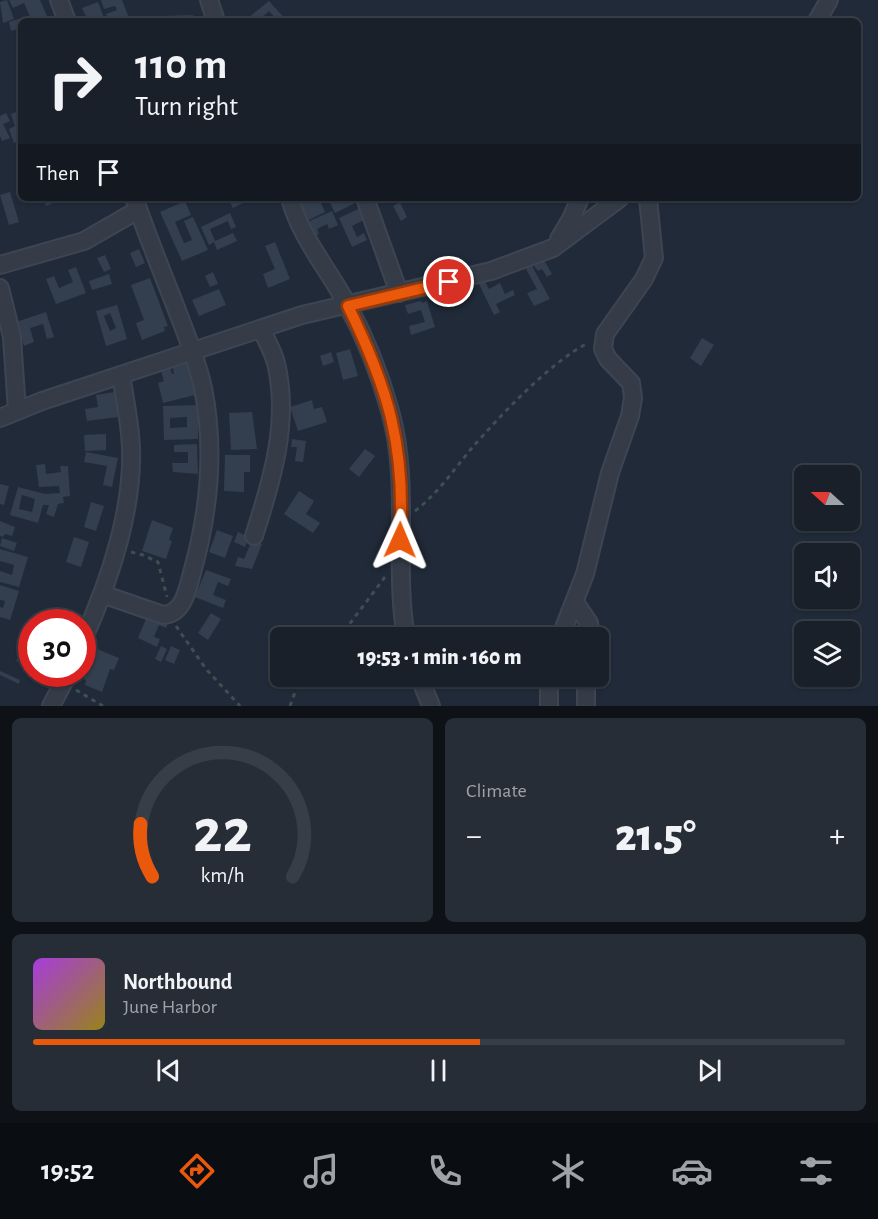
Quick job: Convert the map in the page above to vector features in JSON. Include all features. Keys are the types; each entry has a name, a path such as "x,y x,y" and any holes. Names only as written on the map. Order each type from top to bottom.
{"street":[{"path":"59,0 66,18"},
{"path":"209,0 215,18"},
{"path":"819,18 829,0"},
{"path":"291,201 306,235 348,306 373,358 391,413 400,454 402,521 399,558 404,627"},
{"path":"366,201 399,293"},
{"path":"553,248 571,219 579,201"},
{"path":"0,418 302,315 491,271 553,248 616,201"},
{"path":"564,627 585,574 610,473 630,416 633,398 631,383 608,359 603,349 605,334 644,279 654,258 648,201"},
{"path":"0,266 84,241 136,204 192,351 206,411 209,485 196,558 185,596 179,609 170,615 149,612 102,594"},
{"path":"0,288 12,337 17,411"},
{"path":"254,536 276,460 282,417 275,360 261,328"},
{"path":"96,609 117,549 129,492 131,436 121,375"},
{"path":"574,602 590,627"},
{"path":"51,706 61,687"},
{"path":"423,687 431,706"},
{"path":"549,687 549,706"},
{"path":"586,687 586,706"}],"path":[{"path":"402,521 430,498 535,383 577,349 605,334"},
{"path":"117,549 143,555 158,562 170,615 187,645 240,706"},
{"path":"347,627 399,558"},
{"path":"78,687 103,706"},
{"path":"290,706 297,687"}],"building":[{"path":"7,0 14,19 3,23 0,2"},
{"path":"9,0 40,0 47,16 31,18 24,3 13,8"},
{"path":"101,0 122,0 129,18 108,18 106,14 117,10 115,6 104,9"},
{"path":"269,1 284,18 275,18 269,11 261,18 249,17"},
{"path":"98,2 104,18 87,18 82,8"},
{"path":"193,15 193,18 163,18 163,16"},
{"path":"18,19 18,29 11,31 9,22"},
{"path":"18,111 18,141 14,143 9,129 15,126 11,114"},
{"path":"6,113 10,121 3,124 10,138 2,141 0,116"},
{"path":"10,192 19,222 9,225 0,195"},
{"path":"44,201 58,201 46,206"},
{"path":"185,201 191,215 175,222 184,243 192,240 184,221 193,217 208,250 182,261 160,212"},
{"path":"230,201 247,201 233,208"},
{"path":"297,201 305,203 320,201 325,212 307,221"},
{"path":"329,201 359,201 335,213"},
{"path":"400,202 407,217 401,221 393,206"},
{"path":"365,206 370,217 352,226 357,237 364,233 367,240 352,247 339,218"},
{"path":"332,211 338,225 329,229 327,224 317,229 319,234 312,238 305,223"},
{"path":"230,213 236,227 231,229 228,221 210,229 215,241 233,233 237,241 217,250 214,242 209,245 201,227"},
{"path":"275,242 290,279 268,288 263,274 275,269 265,246"},
{"path":"139,249 145,263 136,267 130,253"},
{"path":"105,255 111,269 104,272 97,258"},
{"path":"544,260 552,274 547,277 542,269 538,271 534,266"},
{"path":"532,266 550,299 534,306 527,293 537,289 526,269"},
{"path":"76,267 86,293 56,304 46,279 54,276 59,288 73,282 68,270"},
{"path":"213,272 218,284 210,287 205,276"},
{"path":"109,274 112,284 92,290 89,281"},
{"path":"150,278 168,326 164,327 165,331 142,340 136,323 144,320 131,285"},
{"path":"483,278 489,289 500,283 505,294 513,290 515,295 496,304 500,312 494,315 477,280"},
{"path":"219,289 226,305 199,316 192,300"},
{"path":"421,301 422,303 427,301 435,327 411,335 409,326 425,322 421,310 408,314 405,305"},
{"path":"117,305 127,339 106,346 96,311","holes":["110,313 116,328 110,331 104,316"]},
{"path":"46,312 54,337 47,339 43,324 30,328 34,342 24,346 16,322"},
{"path":"702,338 714,345 701,366 690,358"},
{"path":"350,349 358,376 343,380 336,353"},
{"path":"331,352 334,362 323,366 320,356"},
{"path":"186,359 195,395 163,403 158,383 164,381 161,371 170,368 174,374 172,363"},
{"path":"115,392 118,417 87,421 85,409 98,407 96,395"},
{"path":"312,400 314,409 322,407 327,422 298,431 290,407"},
{"path":"198,405 198,439 164,440 163,406","holes":["187,417 187,427 170,428 170,418"]},
{"path":"252,412 257,449 231,450 229,413"},
{"path":"106,434 106,450 85,451 84,435"},
{"path":"292,439 306,441 303,462 295,461 297,447 291,447"},
{"path":"197,444 198,474 173,472 172,463 188,463 188,452 174,452 174,445"},
{"path":"365,449 375,456 359,477 349,469"},
{"path":"86,452 118,458 112,487 103,485 107,466 84,462"},
{"path":"225,455 250,455 250,472 244,472 244,492 224,491"},
{"path":"45,464 46,474 61,472 60,466 68,466 70,496 63,497 64,503 58,504 54,517 46,514 49,505 43,505 38,523 10,515 18,487 45,494 60,493 59,486 39,487 36,465","holes":["22,495 35,499 32,512 19,509"]},
{"path":"0,484 9,486 4,505 0,504"},
{"path":"299,491 314,501 306,514 320,523 313,533 284,514"},
{"path":"91,502 104,506 96,531 84,527"},
{"path":"152,520 173,528 169,540 172,541 166,559 142,551"},
{"path":"0,521 15,527 12,536 5,534 3,537 0,536"},
{"path":"217,530 233,536 225,558 209,552"},
{"path":"238,532 249,537 245,547 234,542"},
{"path":"74,537 89,542 81,567 66,562"},
{"path":"2,538 17,543 14,551 0,546"},
{"path":"252,540 262,544 252,569 235,566 238,557 244,559"},
{"path":"0,549 28,557 19,587 0,582 0,571 12,575 14,565 0,561"},
{"path":"206,570 231,579 228,586 218,582 213,595 226,600 223,608 195,597"},
{"path":"0,585 19,591 10,620 0,617 0,607 3,608 5,601 0,600"},
{"path":"211,613 221,619 208,640 198,633"},
{"path":"148,614 169,621 166,628 159,625 154,637 160,639 157,647 138,638"},
{"path":"161,646 167,649 161,662 155,659"},
{"path":"171,646 180,650 174,664 165,660"},
{"path":"97,649 119,658 114,670 110,669 102,692 90,687 96,687"},
{"path":"0,671 18,679 18,684 0,675"}],"route":[{"path":"400,540 402,521 400,454 391,413 373,358 348,306 449,282"}]}
